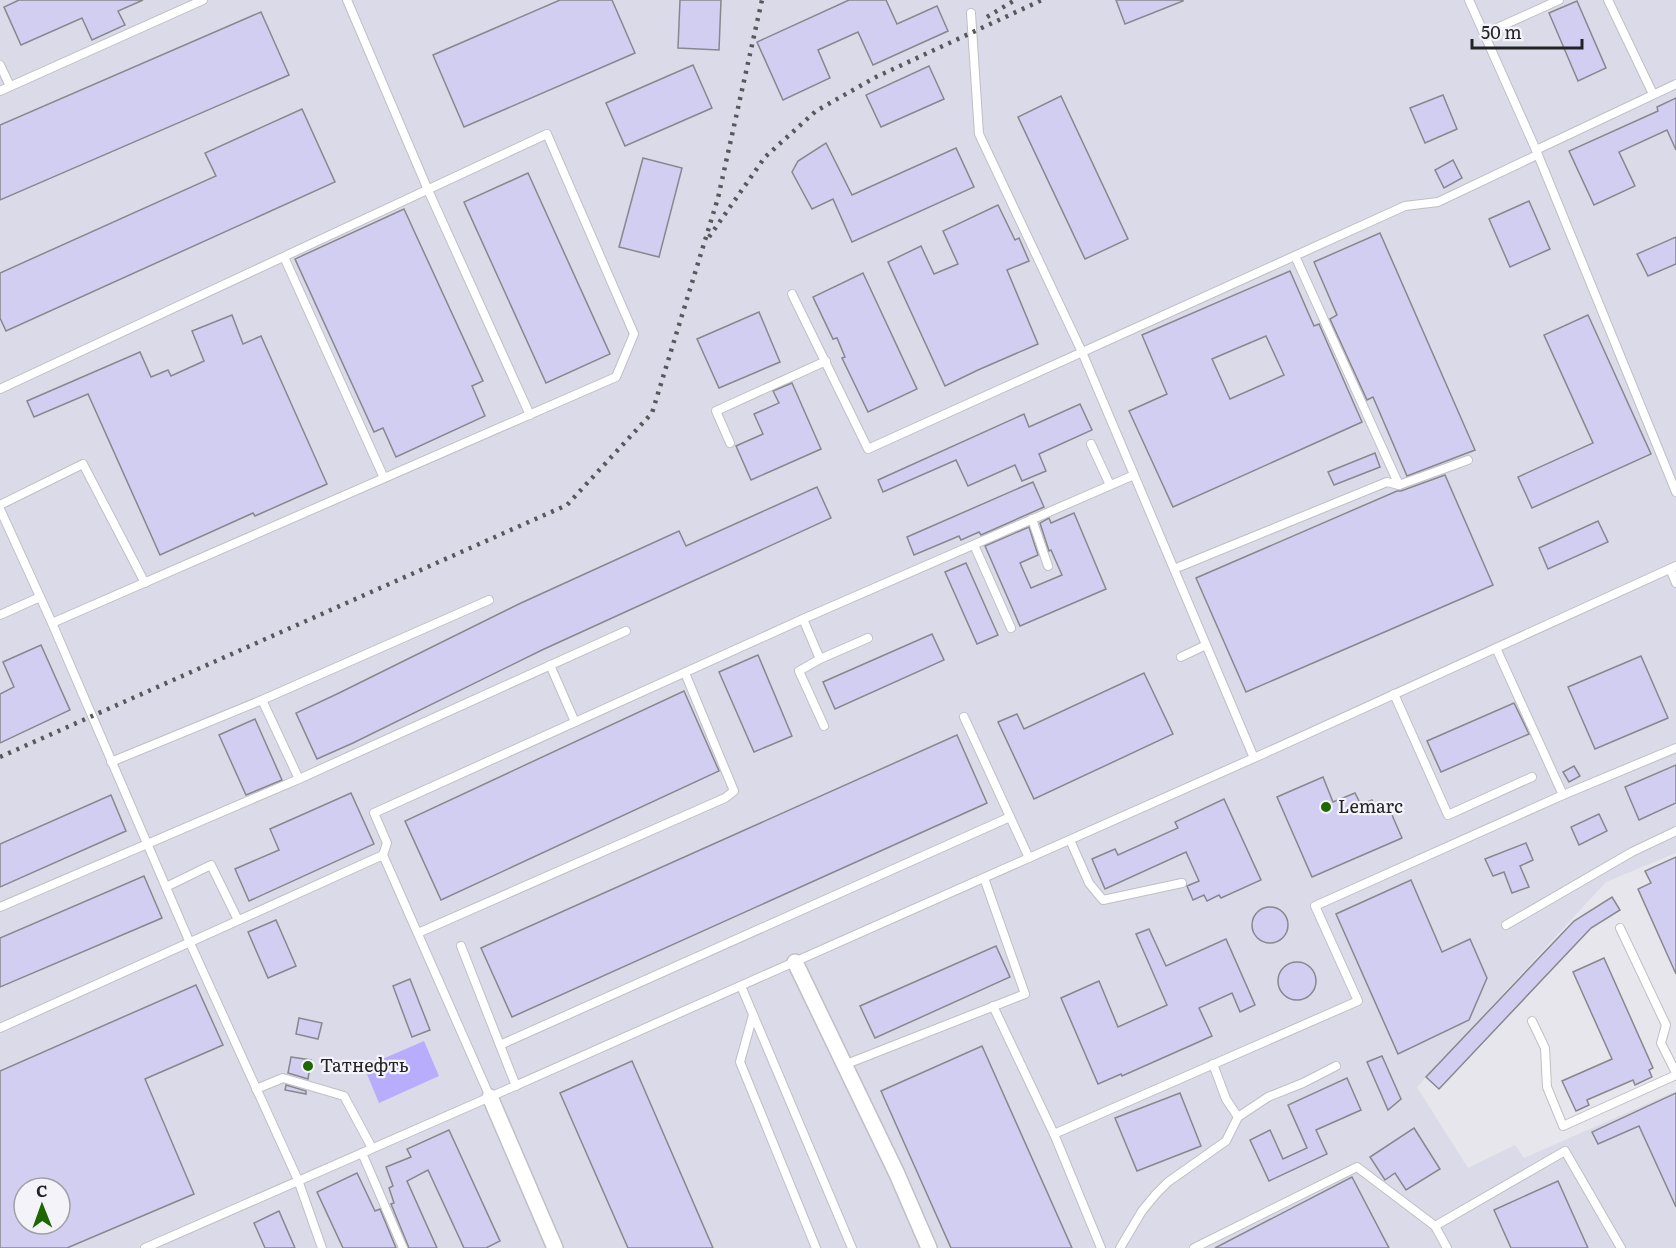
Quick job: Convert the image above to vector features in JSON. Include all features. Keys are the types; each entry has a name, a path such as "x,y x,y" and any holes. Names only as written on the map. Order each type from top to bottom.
{"street":[{"path":"795,962 897,1174 929,1248"},
{"path":"490,1097 555,1248"}],"lane":[{"path":"0,91 203,0"},
{"path":"347,0 428,190 530,415"},
{"path":"1469,0 1537,152 1676,492"},
{"path":"1484,34 1558,0"},
{"path":"1608,0 1653,94"},
{"path":"971,13 979,134 1082,352 1254,758"},
{"path":"0,65 10,86"},
{"path":"792,294 868,449 1405,206 1438,202 1676,84"},
{"path":"0,389 547,134 634,334 616,377 52,623"},
{"path":"1295,256 1399,485"},
{"path":"284,257 384,478"},
{"path":"730,443 716,411 826,361"},
{"path":"1091,444 1110,485"},
{"path":"1174,570 1387,482 1399,485 1468,460"},
{"path":"145,583 83,464 0,507 190,943 298,1180 322,1248"},
{"path":"490,1097 383,855 387,843 374,813 803,619 1134,475"},
{"path":"1032,519 1048,566"},
{"path":"974,544 1011,628"},
{"path":"145,1248 1254,758 1673,567 1676,583"},
{"path":"0,615 40,597"},
{"path":"111,762 262,700 489,600"},
{"path":"803,619 820,659"},
{"path":"0,908 299,778 626,631"},
{"path":"824,726 799,671 868,638"},
{"path":"1181,657 1206,645"},
{"path":"1496,648 1563,795"},
{"path":"550,665 575,722"},
{"path":"418,933 714,803 734,791 685,673"},
{"path":"1394,694 1448,815 1532,777"},
{"path":"262,700 299,778"},
{"path":"964,717 1029,858"},
{"path":"1054,1134 1358,1001 1316,906 1563,795 1676,748"},
{"path":"500,1045 1010,817"},
{"path":"1506,925 1632,852 1676,831"},
{"path":"1070,840 1089,883 1103,900 1182,883"},
{"path":"0,1028 383,855"},
{"path":"166,887 211,865 238,920"},
{"path":"844,1065 1025,994 984,878"},
{"path":"1532,1022 1545,1048 1547,1087 1563,1126 1676,1074 1661,1043 1666,1025 1620,928"},
{"path":"461,946 516,1086"},
{"path":"741,986 852,1248"},
{"path":"993,1006 1054,1134 1101,1248"},
{"path":"753,1015 740,1062 816,1248"},
{"path":"1213,1064 1226,1100 1238,1118"},
{"path":"1120,1248 1142,1211 1156,1194 1168,1182 1226,1141 1238,1118 1268,1097 1336,1066"},
{"path":"256,1089 283,1078 344,1096 372,1148"},
{"path":"1435,1226 1564,1151 1621,1248"},
{"path":"362,1153 403,1248"},
{"path":"1194,1248 1357,1167 1435,1226 1447,1248"}],"shaded area":[{"path":"0,0 1676,0 1676,853 1606,882 1417,1087 1468,1168 1515,1145 1524,1158 1676,1091 1676,1248 0,1248"},
{"path":"424,1041 439,1076 379,1103 364,1067"}],"building":[{"path":"19,0 143,0 118,11 125,25 92,40 82,18 21,45 4,7"},
{"path":"560,0 612,0 635,53 464,127 433,55"},
{"path":"680,0 721,0 719,50 678,48"},
{"path":"849,0 886,0 897,24 937,6 948,31 873,65 858,32 818,50 830,78 783,100 757,42"},
{"path":"1116,0 1183,0 1183,1 1125,24"},
{"path":"1577,1 1606,68 1578,81 1549,13"},
{"path":"261,12 289,75 0,200 0,125"},
{"path":"693,65 712,108 625,146 606,103"},
{"path":"929,66 944,99 881,127 866,95"},
{"path":"1443,95 1457,129 1425,143 1410,108"},
{"path":"1061,96 1128,239 1085,259 1018,117"},
{"path":"1676,98 1676,150 1667,130 1619,152 1635,186 1594,205 1569,151 1658,111 1657,107"},
{"path":"302,109 335,182 6,331 0,318 0,273 216,176 205,153"},
{"path":"826,143 852,195 956,148 974,187 852,242 833,199 812,209 792,172 798,161"},
{"path":"643,158 682,168 659,257 619,247"},
{"path":"1453,160 1462,178 1444,188 1435,170"},
{"path":"528,173 610,354 546,383 464,202"},
{"path":"1529,201 1550,249 1510,267 1489,219"},
{"path":"998,205 1015,240 1019,238 1029,261 1007,270 1038,344 945,386 888,262 921,246 934,274 958,264 943,231"},
{"path":"404,209 483,381 472,386 485,416 396,457 383,428 374,432 295,259"},
{"path":"1380,233 1475,450 1407,476 1373,397 1367,400 1330,319 1337,315 1314,262"},
{"path":"1676,237 1676,264 1648,276 1637,254"},
{"path":"1290,271 1314,326 1319,324 1362,422 1173,507 1129,411 1167,394 1142,335","holes":["1266,336 1284,375 1230,399 1212,359"]},
{"path":"863,273 917,389 868,412 842,358 845,357 837,338 833,339 813,297"},
{"path":"759,312 780,362 719,388 697,339"},
{"path":"232,315 243,344 261,336 327,484 255,516 253,513 160,555 88,394 34,417 27,401 140,352 151,377 168,370 171,376 204,361 192,331"},
{"path":"1588,315 1651,454 1532,508 1518,477 1593,443 1544,335"},
{"path":"792,383 821,449 751,480 736,446 763,434 754,414 779,403 773,391"},
{"path":"1080,404 1092,430 1039,454 1046,471 1022,481 1015,465 968,486 956,460 883,492 878,480 1024,414 1029,427"},
{"path":"1375,453 1380,467 1334,485 1328,472"},
{"path":"1445,475 1493,585 1246,692 1196,578 1397,491"},
{"path":"1033,482 1044,507 981,535 979,532 961,540 959,536 914,555 907,537"},
{"path":"817,487 831,518 542,650 317,759 296,713 521,603 679,531 686,546"},
{"path":"1074,513 1106,589 1020,626 985,546 1029,527 1038,555 1020,563 1031,588 1062,575 1051,550 1049,551 1040,523 1049,518 1051,523"},
{"path":"1598,521 1608,542 1548,569 1539,548"},
{"path":"966,563 998,635 977,644 945,572"},
{"path":"932,634 944,660 835,709 823,682"},
{"path":"41,645 70,710 0,743 0,694 14,687 3,662"},
{"path":"758,655 792,736 754,752 719,672"},
{"path":"1641,656 1668,718 1595,749 1568,687"},
{"path":"1144,673 1173,734 1034,799 998,722 1017,714 1024,729"},
{"path":"684,691 719,771 441,900 405,821"},
{"path":"1514,703 1529,734 1441,772 1427,741"},
{"path":"255,719 282,780 246,795 219,735"},
{"path":"957,735 987,803 512,1017 481,948"},
{"path":"1676,765 1676,803 1639,820 1625,787"},
{"path":"1574,766 1580,776 1569,782 1563,772"},
{"path":"1323,777 1333,802 1355,793 1361,805 1372,800 1378,813 1389,808 1402,838 1312,877 1277,797"},
{"path":"351,793 374,844 249,901 235,869 279,850 270,829"},
{"path":"111,795 126,831 0,887 0,844"},
{"path":"1224,799 1261,880 1221,898 1219,895 1207,901 1204,895 1193,900 1187,886 1199,881 1186,852 1105,889 1092,859 1115,849 1118,855 1178,828 1175,822"},
{"path":"1599,814 1607,831 1579,845 1571,827"},
{"path":"1526,843 1533,860 1520,866 1529,887 1512,893 1504,872 1493,876 1485,859"},
{"path":"1676,857 1676,974 1638,889 1651,883 1645,871"},
{"path":"144,876 162,918 0,987 0,938"},
{"path":"1411,880 1442,952 1470,939 1487,978 1469,1020 1398,1054 1336,914"},
{"path":"1612,897 1620,910 1591,928 1439,1089 1426,1077 1574,921"},
{"path":"1270,907 1283,912 1288,925 1283,938 1270,943 1257,938 1252,925 1257,912"},
{"path":"276,920 296,966 268,978 248,932"},
{"path":"1149,929 1166,966 1226,939 1255,1005 1240,1012 1232,993 1199,1008 1212,1036 1122,1076 1121,1074 1098,1084 1061,998 1099,981 1118,1027 1167,1005 1136,934"},
{"path":"996,946 1010,977 875,1038 860,1006"},
{"path":"1604,958 1653,1068 1649,1070 1652,1077 1635,1085 1633,1080 1587,1100 1589,1105 1576,1111 1562,1081 1612,1059 1573,972"},
{"path":"1297,962 1311,967 1316,981 1311,995 1297,1000 1283,995 1278,981 1283,967"},
{"path":"410,979 430,1030 412,1037 393,986"},
{"path":"196,985 223,1045 145,1079 194,1194 67,1248 0,1248 0,1071"},
{"path":"299,1018 322,1023 318,1039 296,1034"},
{"path":"982,1046 1072,1248 951,1248 881,1091"},
{"path":"1382,1056 1401,1099 1388,1110 1367,1062"},
{"path":"291,1057 311,1060 308,1079 288,1073"},
{"path":"632,1061 713,1248 628,1248 560,1093"},
{"path":"1347,1078 1361,1110 1316,1130 1327,1154 1269,1181 1250,1140 1270,1130 1283,1159 1307,1148 1288,1105"},
{"path":"286,1085 306,1091 306,1094 285,1090"},
{"path":"1180,1093 1201,1146 1137,1171 1115,1118"},
{"path":"1676,1093 1676,1207 1639,1126 1598,1144 1592,1132"},
{"path":"1414,1128 1440,1169 1406,1190 1395,1173 1385,1180 1370,1157"},
{"path":"449,1130 500,1241 486,1248 464,1248 428,1170 407,1181 437,1248 409,1248 391,1204 394,1203 389,1188 393,1186 386,1167 411,1157 407,1149"},
{"path":"357,1173 375,1211 380,1209 396,1248 343,1248 317,1192"},
{"path":"1352,1177 1389,1248 1215,1248"},
{"path":"1558,1181 1588,1248 1511,1248 1494,1210"},
{"path":"279,1211 295,1248 265,1248 254,1223"}],"railway":[{"path":"0,757 567,505 652,413 718,198 762,0"},
{"path":"987,17 1015,0"},
{"path":"709,237 765,157 816,111 876,77 1042,0"}],"place":[{"name":"Lemarc","path":"1326,807"},
{"name":"Татнефть","path":"308,1066"}]}
